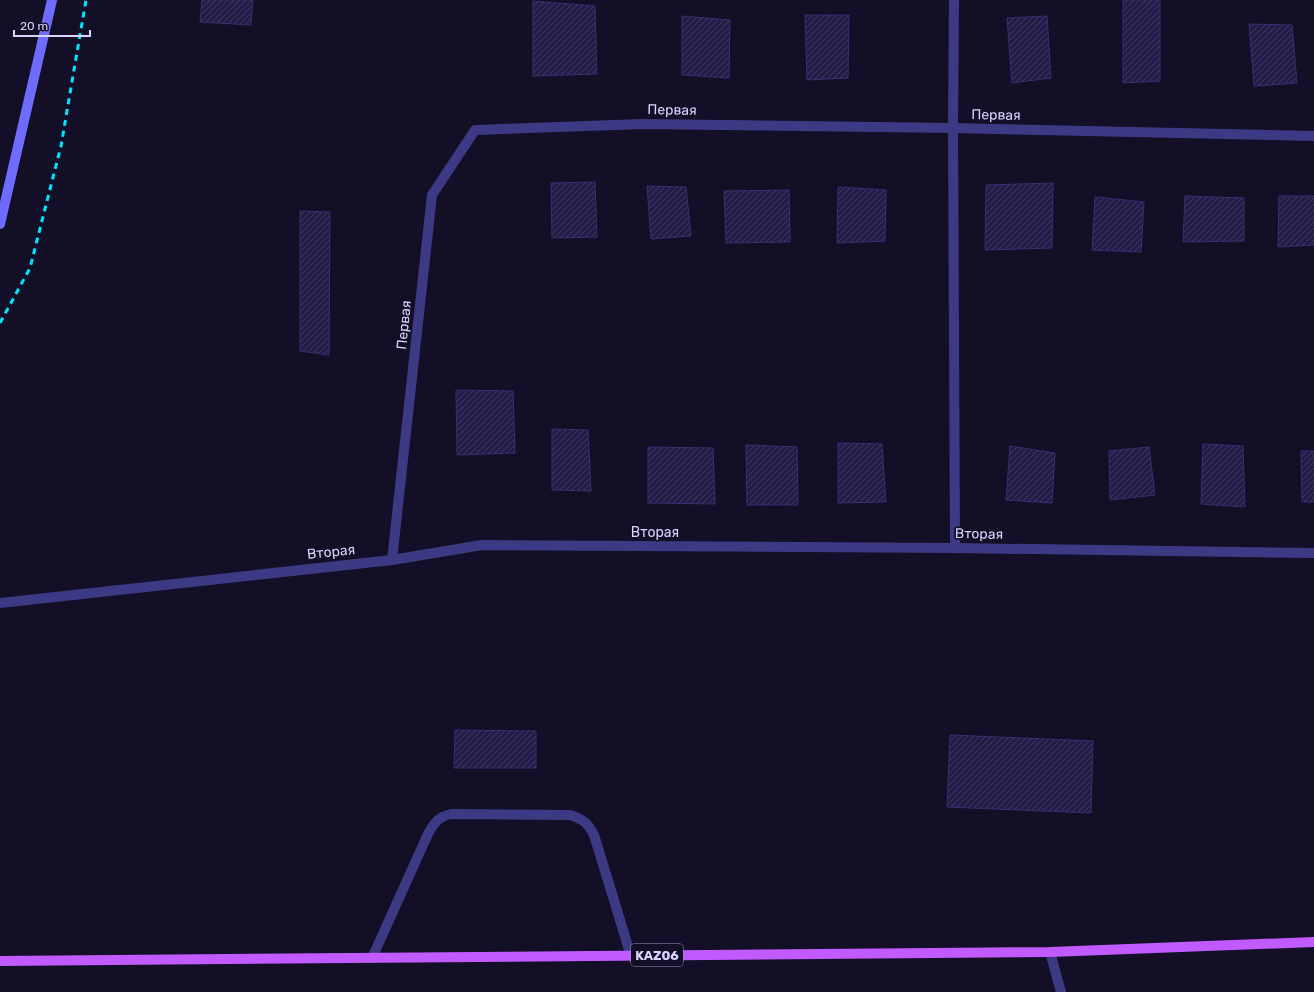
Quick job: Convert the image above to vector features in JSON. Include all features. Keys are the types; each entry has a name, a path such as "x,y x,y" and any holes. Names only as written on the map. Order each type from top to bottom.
{"main road":[{"path":"0,224 52,0"},
{"name":"KАZ06","path":"0,961 1050,952 1314,942"}],"street":[{"path":"954,0 953,128 955,548"},
{"name":"Первая","path":"392,560 432,195 475,130 643,124 953,128 1314,136"},
{"name":"Вторая","path":"0,603 392,560 482,545 1314,552"},
{"path":"372,958 434,823 441,816 451,814 570,816 581,818 589,825 594,835 631,956"},
{"path":"1050,952 1061,992"}],"building":[{"path":"202,0 253,0 251,25 200,22"},
{"path":"1123,0 1160,0 1160,81 1123,83"},
{"path":"533,1 595,6 597,74 533,76"},
{"path":"805,15 849,15 848,78 807,80"},
{"path":"682,16 730,20 729,78 682,75"},
{"path":"1047,16 1051,78 1012,83 1007,18"},
{"path":"1249,24 1292,25 1297,83 1254,86"},
{"path":"595,182 597,237 552,238 551,183"},
{"path":"1053,183 1052,248 985,250 986,185"},
{"path":"647,186 686,187 691,236 651,239"},
{"path":"838,187 886,190 885,241 837,243"},
{"path":"789,190 790,242 726,243 724,191"},
{"path":"1185,196 1244,198 1244,241 1183,242"},
{"path":"1279,196 1314,196 1314,245 1278,247"},
{"path":"1095,197 1144,202 1141,252 1092,250"},
{"path":"300,211 330,212 329,355 300,351"},
{"path":"456,390 513,391 515,453 457,455"},
{"path":"552,429 588,430 591,491 552,490"},
{"path":"838,443 882,444 886,502 838,503"},
{"path":"1203,444 1243,446 1245,507 1201,504"},
{"path":"746,445 797,447 798,505 747,505"},
{"path":"1010,446 1055,453 1052,503 1006,500"},
{"path":"648,447 713,448 715,504 648,503"},
{"path":"1149,447 1155,495 1110,500 1109,451"},
{"path":"1301,451 1314,451 1314,502 1302,502"},
{"path":"455,730 536,731 536,768 454,768"},
{"path":"950,735 1093,741 1091,813 947,807"}],"railway":[{"path":"0,323 30,268 61,146 86,0"}]}
